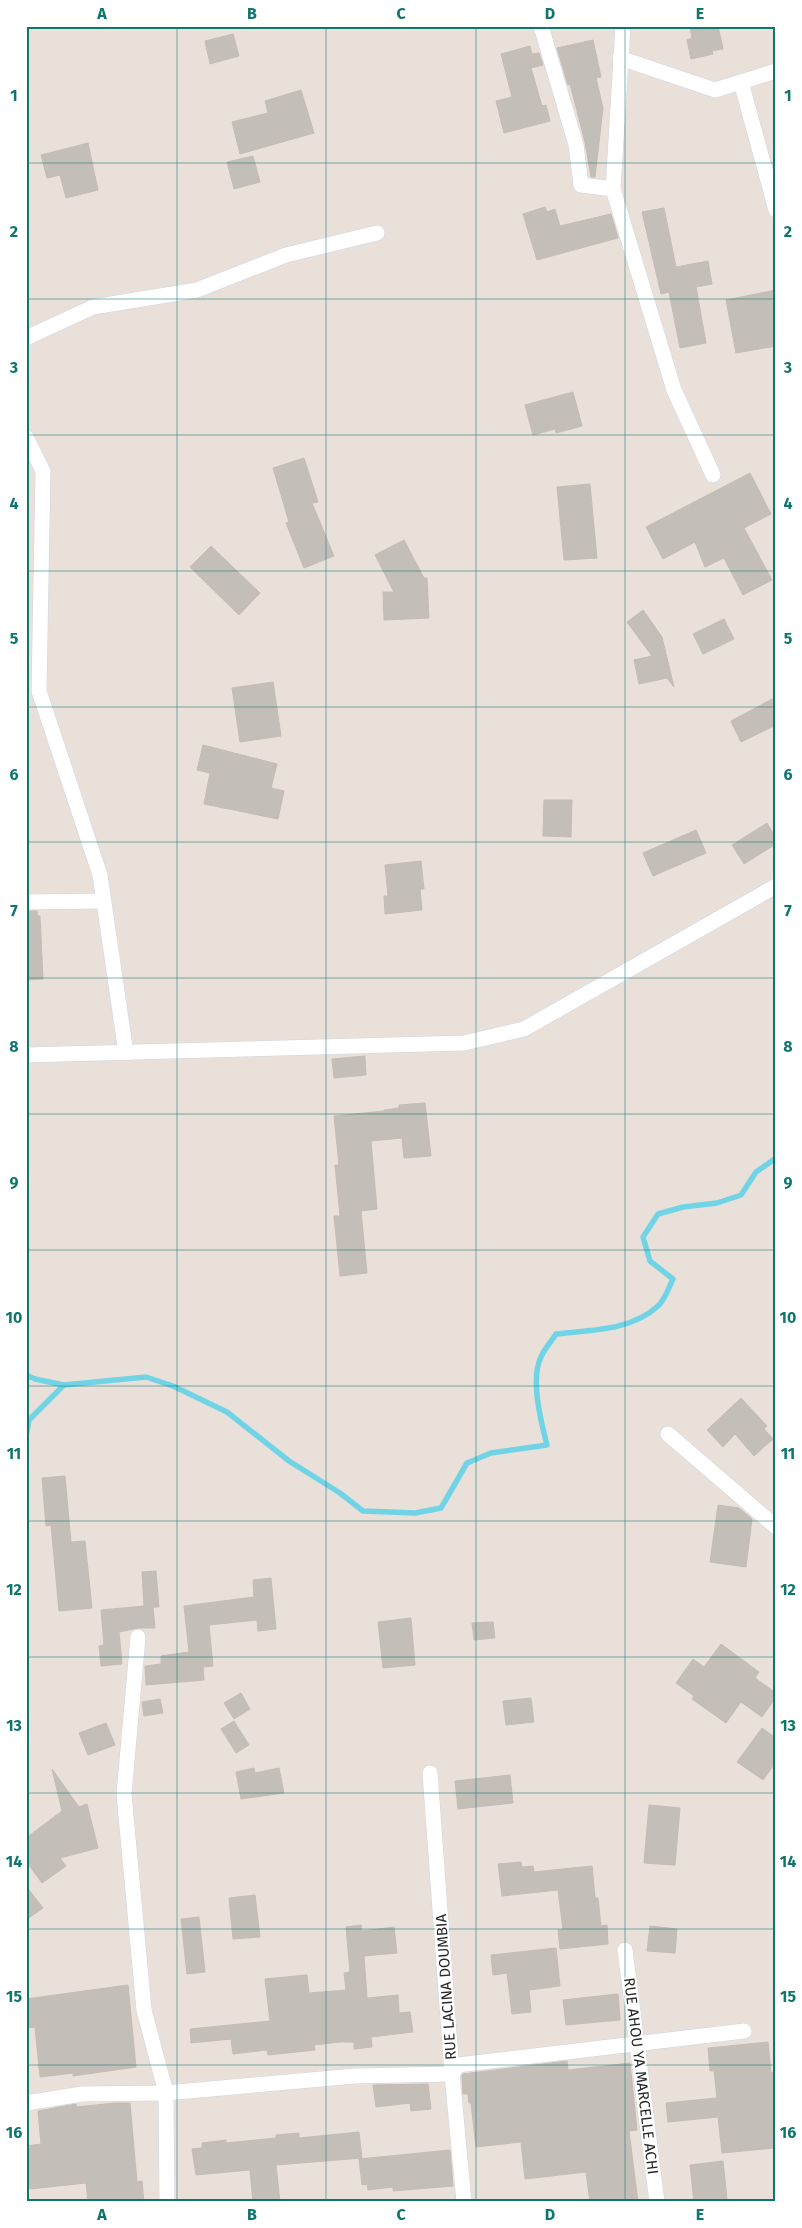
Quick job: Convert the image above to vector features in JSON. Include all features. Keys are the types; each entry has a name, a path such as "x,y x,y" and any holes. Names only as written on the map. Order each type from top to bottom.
{"street":[{"path":"541,26 576,145 581,185 613,189"},
{"path":"623,26 613,189 674,390 713,475"},
{"path":"620,58 715,90 776,71"},
{"path":"741,82 776,210"},
{"path":"26,338 93,308 197,290 286,255 376,233"},
{"path":"26,437 43,471 39,691 100,876 126,1053"},
{"path":"26,1055 464,1043 524,1029 776,886"},
{"path":"26,902 103,901"},
{"path":"668,1434 776,1527"},
{"path":"138,1637 124,1794 144,2010 166,2093 167,2202"},
{"name":"RUE LACINA DOUMBIA","path":"430,1773 452,2074 464,2202"},
{"name":"RUE AHOU YA MARCELLE ACHI","path":"625,1950 657,2202"},
{"path":"26,2103 82,2094 166,2093 355,2076 452,2074 458,2065 744,2031"}],"building":[{"path":"690,26 718,26 723,49 712,51 713,54 691,59 687,40 692,38"},
{"path":"233,34 239,56 210,64 205,41"},
{"path":"593,40 601,77 596,78 603,108 595,177 591,177 585,142 570,84 568,85 557,48"},
{"path":"530,46 532,54 539,53 543,65 531,68 542,106 546,105 550,121 504,133 496,101 512,97 501,54"},
{"path":"301,90 314,133 240,154 232,122 268,113 265,101"},
{"path":"88,143 98,190 66,198 60,175 47,178 41,155"},
{"path":"253,156 260,182 234,189 227,162"},
{"path":"545,207 547,212 555,209 560,226 611,214 618,238 537,260 523,214"},
{"path":"664,208 676,267 708,261 712,284 696,287 706,343 680,348 669,292 661,294 642,212"},
{"path":"776,290 776,346 736,353 726,300"},
{"path":"573,392 582,426 556,433 555,429 533,435 525,405"},
{"path":"304,458 318,502 312,503 334,556 304,568 286,523 289,522 273,468"},
{"path":"750,473 771,514 744,528 772,580 743,595 724,558 705,567 695,542 663,559 646,527"},
{"path":"590,484 597,558 564,560 557,487"},
{"path":"404,540 424,578 427,578 429,618 384,620 383,592 394,592 375,555"},
{"path":"211,546 260,593 239,615 190,567"},
{"path":"643,610 662,637 674,687 667,678 639,684 634,660 652,656 627,622"},
{"path":"724,619 734,639 703,654 693,634"},
{"path":"273,682 281,736 240,742 232,688"},
{"path":"776,697 776,725 741,742 731,721"},
{"path":"203,745 277,764 271,788 284,791 278,819 204,804 210,773 197,770"},
{"path":"544,800 572,800 571,837 543,836"},
{"path":"767,823 776,838 776,844 744,864 732,845"},
{"path":"696,830 706,853 653,876 643,853"},
{"path":"421,861 424,889 420,889 422,910 385,914 384,896 388,896 385,865"},
{"path":"26,911 37,911 38,916 40,916 43,979 26,980"},
{"path":"365,1056 366,1075 334,1078 332,1059"},
{"path":"425,1103 431,1156 404,1158 402,1138 371,1141 377,1209 361,1211 367,1273 340,1276 334,1216 340,1216 335,1165 339,1165 334,1116 384,1111 399,1108 399,1105"},
{"path":"741,1398 767,1426 764,1429 773,1439 754,1456 735,1434 723,1447 707,1430"},
{"path":"65,1476 71,1542 85,1541 92,1608 59,1611 51,1525 46,1526 42,1478"},
{"path":"718,1505 739,1508 752,1519 746,1567 710,1562"},
{"path":"156,1571 159,1607 153,1607 155,1628 138,1628 119,1632 122,1664 101,1666 99,1646 104,1645 101,1610 144,1606 142,1572"},
{"path":"271,1578 276,1629 258,1631 257,1620 209,1625 213,1666 203,1667 204,1680 146,1685 145,1666 161,1664 161,1656 189,1652 184,1606 254,1597 253,1580"},
{"path":"411,1618 415,1665 383,1668 378,1622"},
{"path":"493,1622 495,1638 474,1640 472,1623"},
{"path":"721,1644 759,1672 755,1678 776,1693 776,1697 762,1717 741,1702 726,1723 692,1699 694,1696 676,1683 693,1659 704,1667"},
{"path":"241,1693 250,1709 234,1719 224,1703"},
{"path":"531,1698 534,1722 506,1725 503,1701"},
{"path":"160,1699 163,1713 144,1716 142,1702"},
{"path":"234,1721 249,1745 236,1753 221,1729"},
{"path":"106,1723 115,1745 88,1755 79,1733"},
{"path":"762,1728 776,1738 776,1762 763,1780 737,1762"},
{"path":"254,1768 255,1773 279,1768 284,1793 241,1799 236,1772"},
{"path":"52,1769 79,1807 87,1804 98,1848 60,1858 66,1866 42,1883 26,1861 26,1838 62,1811"},
{"path":"510,1775 513,1803 458,1809 455,1781"},
{"path":"649,1805 680,1808 675,1865 644,1863"},
{"path":"521,1862 522,1867 533,1866 534,1872 592,1866 595,1898 598,1898 601,1926 607,1925 608,1944 560,1949 558,1930 563,1930 558,1890 502,1896 498,1864"},
{"path":"26,1886 43,1908 26,1920"},
{"path":"255,1895 260,1937 233,1939 229,1898"},
{"path":"199,1917 205,1972 187,1974 181,1919"},
{"path":"361,1925 362,1931 394,1927 397,1953 364,1956 367,1998 398,1995 399,2013 410,2012 413,2032 371,2037 372,2047 354,2049 354,2042 340,2042 314,2045 315,2050 268,2055 267,2050 233,2054 231,2039 191,2043 190,2029 270,2021 265,1979 307,1975 309,1993 346,1990 344,1973 350,1972 346,1927"},
{"path":"650,1926 677,1929 675,1953 647,1951"},
{"path":"556,1948 560,1986 529,1990 531,2012 512,2014 507,1973 493,1975 491,1955"},
{"path":"128,1985 136,2067 73,2076 73,2073 40,2077 35,2027 26,2028 26,1999"},
{"path":"618,1994 620,2020 566,2025 563,2000"},
{"path":"768,2042 771,2073 776,2072 776,2127 773,2128 775,2148 722,2153 718,2117 668,2122 666,2103 717,2098 714,2071 710,2071 708,2048"},
{"path":"567,2061 568,2070 630,2063 637,2130 629,2131 638,2202 590,2202 586,2172 525,2179 521,2142 476,2147 471,2103 469,2103 468,2094 463,2094 463,2074"},
{"path":"428,2084 431,2109 411,2111 410,2103 376,2107 373,2085"},
{"path":"130,2103 137,2182 142,2181 144,2202 88,2202 86,2183 30,2189 26,2146 41,2144 38,2111 76,2104 76,2107"},
{"path":"359,2132 362,2158 276,2165 280,2202 253,2202 250,2170 196,2175 192,2149 202,2148 202,2143 226,2140 226,2143 276,2138 276,2135 299,2133 299,2138"},
{"path":"450,2150 453,2186 393,2191 393,2187 368,2190 367,2184 362,2185 359,2159"},
{"path":"723,2161 727,2199 694,2202 690,2165"}],"waterway":[{"path":"26,1375 35,1379 64,1385 146,1377 173,1386 227,1412 289,1461 340,1493 363,1511 415,1513 441,1508 467,1463 491,1453 547,1445 538,1401 536,1377 542,1354 556,1334 623,1325 647,1314 658,1306 665,1297 673,1279 650,1261 643,1237 658,1214 683,1207 717,1203 741,1195 756,1172 776,1158"},
{"path":"26,1436 29,1420 64,1385"}]}
